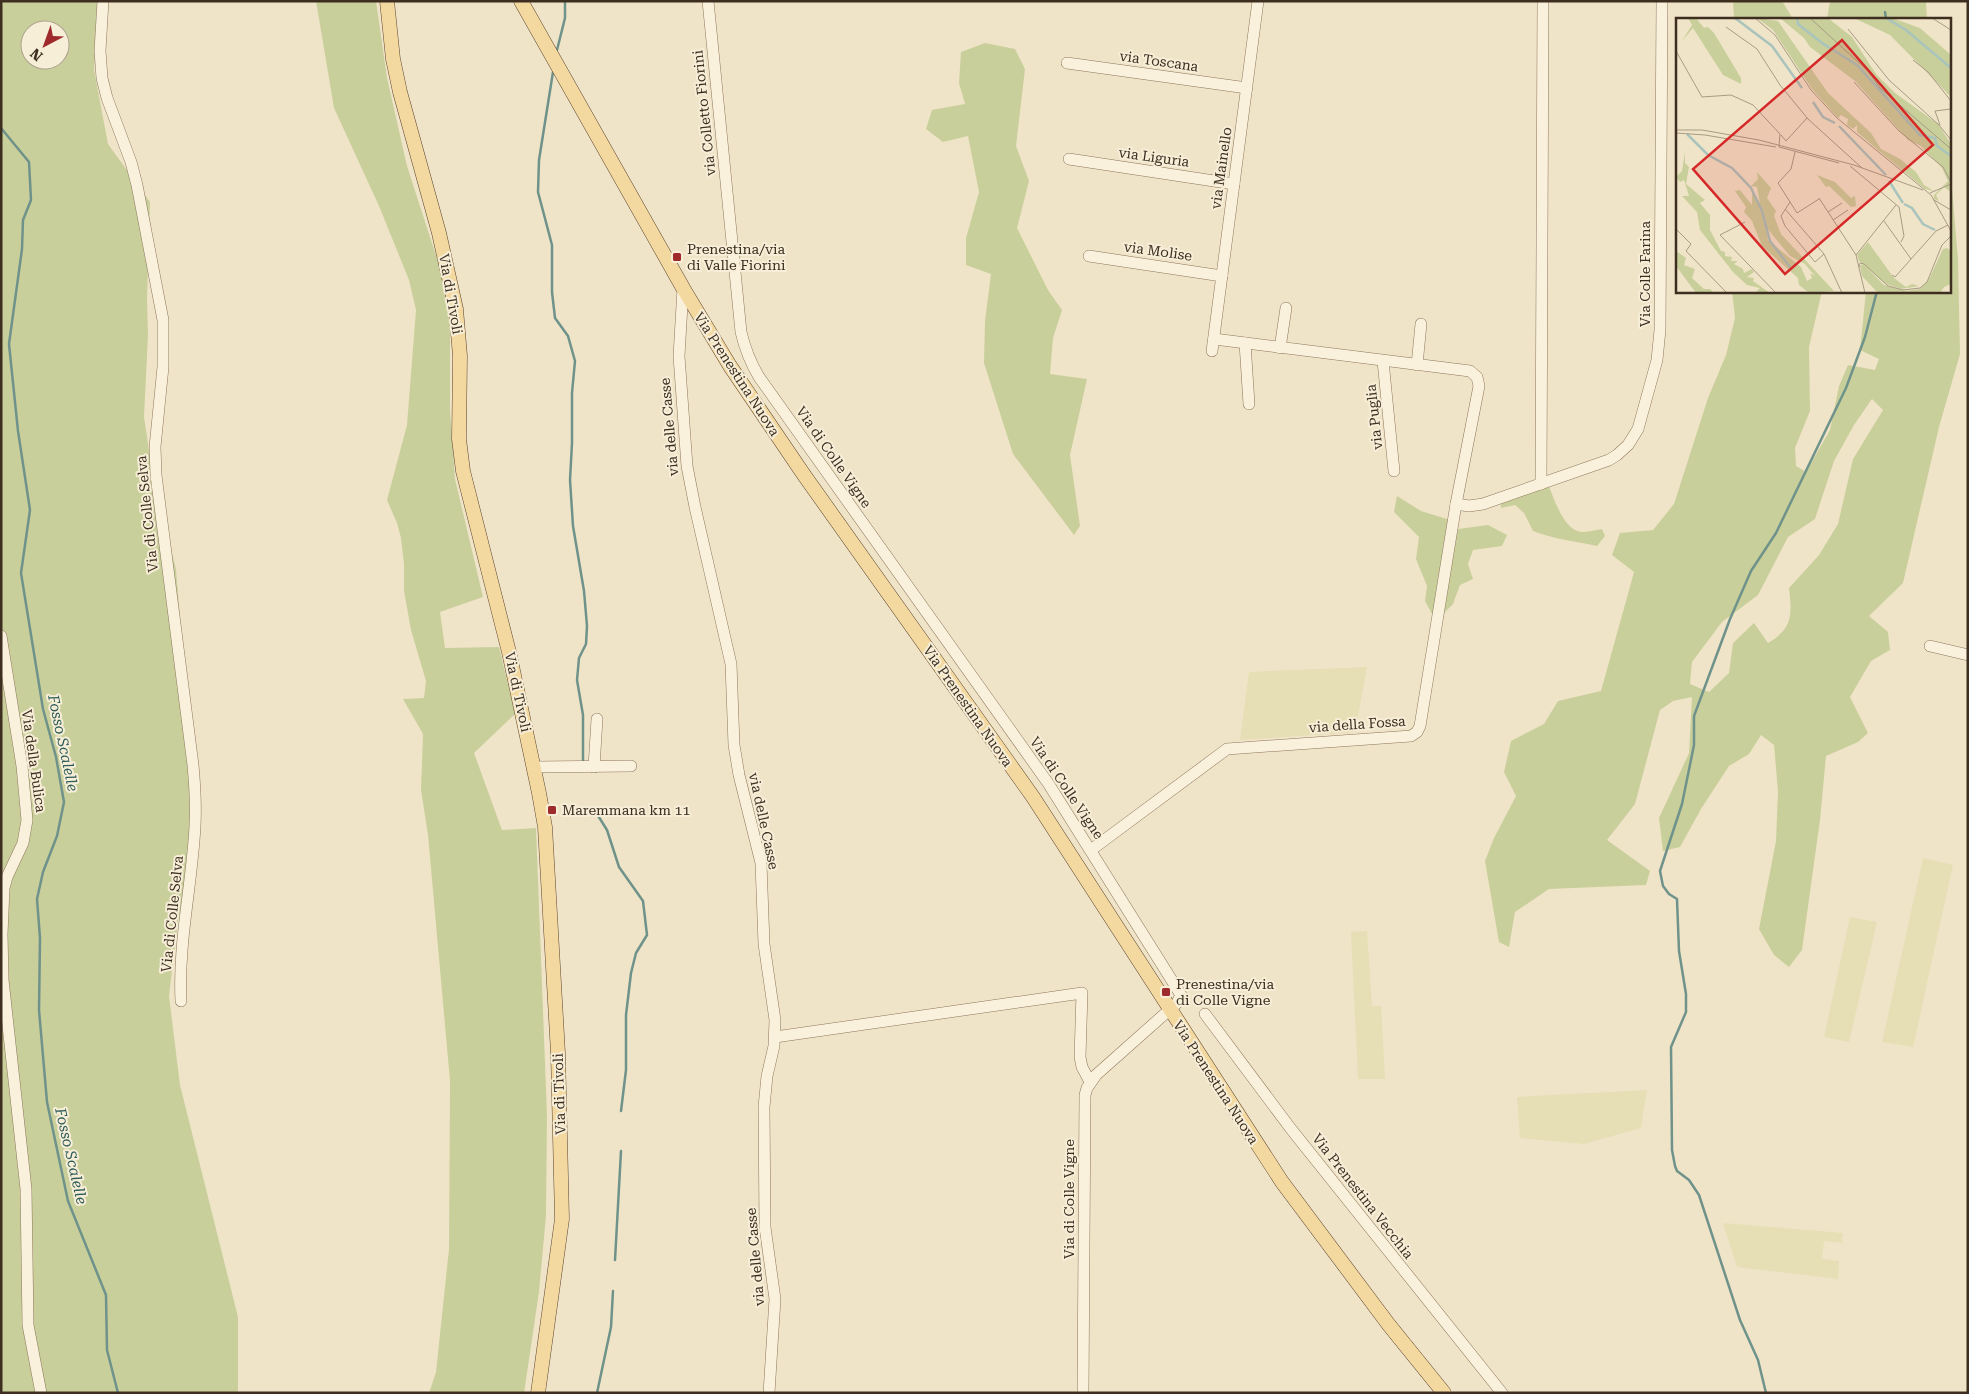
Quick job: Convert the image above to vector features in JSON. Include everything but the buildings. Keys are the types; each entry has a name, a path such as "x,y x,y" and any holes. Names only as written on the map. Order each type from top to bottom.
{"main road":[{"name":"Via di Tivoli","path":"387,1 398,84 439,233 456,308 460,348 460,440 463,471 503,626 542,806 558,1053 562,1219 538,1393"},
{"name":"Via Prenestina Nuova","path":"521,1 683,288 730,366 804,475 1033,797 1290,1193 1400,1340 1444,1393"}],"street":[{"name":"Via di Colle Selva","path":"103,1 100,50 102,78 137,185 163,320 163,368 155,447 156,475 196,802 195,833 181,961 181,1001"},
{"name":"via Colletto Fiorini","path":"708,1 730,221"},
{"name":"via Mainello","path":"1258,1 1213,345 1245,343 1470,371 1477,377"},
{"path":"1541,484 1543,1"},
{"name":"Via Colle Farina","path":"1456,504 1472,506 1483,504 1609,460 1628,445 1640,424 1657,360 1660,330 1662,1"},
{"name":"via Toscana","path":"1067,63 1247,88"},
{"name":"via Liguria","path":"1069,159 1234,184"},
{"name":"Via di Colle Vigne","path":"730,221 741,332 745,349 754,370 1048,783 1180,992 1179,1000 1098,1072 1086,1091 1084,1103 1083,1393"},
{"name":"via Molise","path":"1089,256 1222,276"},
{"name":"via delle Casse","path":"683,288 679,356 687,466 694,507 731,664 734,745 739,775 761,863 764,944 774,1006 775,1037 767,1076 764,1107 765,1227 775,1299 768,1393"},
{"path":"1280,348 1286,308"},
{"path":"1417,365 1422,324"},
{"path":"1245,343 1249,404"},
{"name":"via Puglia","path":"1383,361 1394,471"},
{"name":"via della Fossa","path":"1090,850 1227,749 1411,736 1417,732 1420,726 1456,504 1479,386 1477,377"},
{"name":"Via della Bulica","path":"1,636 22,766 27,820 23,843 5,882 2,902 2,953 26,1189 28,1325 41,1393"},
{"path":"1930,646 1968,655"},
{"path":"594,767 597,719"},
{"path":"534,767 631,766"},
{"path":"775,1037 1082,993 1080,1057 1082,1067 1090,1082"},
{"name":"Via Prenestina Vecchia","path":"1205,1014 1291,1129 1502,1393"}],"shaded area":[{"path":"1367,667 1355,732 1240,740 1249,672"},
{"path":"1923,858 1953,865 1913,1047 1882,1042"},
{"path":"1850,917 1877,922 1849,1042 1824,1037"},
{"path":"1367,931 1372,1006 1381,1006 1385,1079 1358,1079 1351,932"},
{"path":"1647,1090 1641,1128 1584,1144 1520,1138 1517,1097"},
{"path":"1723,1223 1843,1233 1842,1243 1824,1241 1822,1259 1839,1261 1838,1279 1737,1267"}],"green space":[{"path":"1,1 100,1 94,70 108,144 150,202 147,300 148,335 144,417 154,484 176,569 185,682 193,861 178,920 169,996 180,1085 238,1317 238,1393 1,1393"},
{"path":"316,1 376,1 387,78 407,166 441,271 450,324 450,410 455,479 483,597 440,612 445,648 499,647 515,714 474,753 502,830 536,828 547,1115 546,1216 539,1292 524,1393 429,1393 436,1372 449,1249 450,1081 428,835 421,790 423,734 403,699 424,698 426,681 411,630 404,591 404,564 401,538 387,500 407,425 416,310 409,280 379,206 334,108"},
{"path":"1733,1 1782,1 1792,18 1734,18"},
{"path":"1830,1 1926,1 1927,18 1827,18"},
{"path":"985,43 1015,49 1025,69 1016,146 1029,181 1017,228 1048,290 1062,310 1053,338 1050,374 1087,379 1070,455 1080,526 1074,535 1013,454 984,363 985,321 991,274 966,265 966,238 979,192 968,136 943,142 926,129 932,110 965,104 959,83 961,52"},
{"path":"1952,188 1958,259 1960,354 1939,427 1903,583 1869,616 1888,632 1890,650 1871,661 1850,697 1868,733 1858,742 1826,756 1820,820 1802,950 1789,967 1774,955 1759,929 1776,841 1778,791 1774,745 1761,735 1749,754 1729,766 1701,809 1680,847 1663,851 1659,818 1689,753 1692,697 1673,701 1660,710 1635,804 1607,840 1650,871 1646,885 1549,889 1515,912 1509,947 1499,942 1485,861 1494,838 1516,796 1504,772 1511,741 1544,724 1558,701 1601,691 1634,572 1612,555 1620,533 1653,530 1674,504 1708,398 1726,355 1735,318 1732,292 1822,292 1809,347 1810,411 1795,448 1796,466 1806,472 1830,430 1839,386 1848,365 1875,370 1879,359 1860,350 1866,292 1952,292","holes":["1872,399 1883,410 1853,459 1838,524 1819,555 1789,588 1789,620 1782,632 1768,643 1754,623 1733,643 1729,673 1709,692 1690,684 1692,662 1722,622 1758,595 1788,537 1815,519 1834,461 1854,425"]},
{"path":"1549,487 1557,507 1570,526 1582,532 1602,529 1605,536 1597,546 1556,538 1533,531 1524,513 1515,505 1501,508 1501,502"},
{"path":"1397,496 1421,511 1450,520 1435,613 1432,614 1425,601 1427,586 1416,559 1419,537 1394,512"},
{"path":"1488,525 1507,535 1502,546 1473,550 1468,564 1473,579 1460,585 1453,604 1443,614 1458,529"}],"waterway":[{"path":"557,50 565,18 565,1"},
{"path":"1885,12 1886,18"},
{"path":"553,72 539,160 538,192 552,245 552,292 555,318 568,336 575,361 572,393 570,480 573,526 584,591 587,626 586,644 579,658 577,680 583,715 583,760"},
{"name":"Fosso Scalelle","path":"1,128 29,162 31,200 23,220 22,249 9,344 18,431 30,510 21,573 43,709 56,757 64,802 57,836 43,872 37,899 40,938 39,1010 47,1102 68,1201 106,1295 107,1350 118,1393"},
{"path":"1766,1393 1758,1360 1740,1320 1699,1195 1689,1180 1677,1171 1675,1166 1672,1150 1671,1047 1686,1012 1686,994 1679,951 1677,899 1669,894 1663,886 1660,871 1682,804 1694,745 1694,716 1730,619 1751,571 1776,533 1846,388 1865,337 1877,292"},
{"path":"597,814 607,830 619,867 643,901 647,935 636,953 631,973 626,1015 626,1070 621,1111"},
{"path":"615,1260 621,1151"},
{"path":"597,1393 611,1327 613,1291"}],"place":[{"name":"Prenestina/via di Valle Fiorini","path":"677,257"},
{"name":"Maremmana km 11","path":"552,810"},
{"name":"Prenestina/via di Colle Vigne","path":"1166,992"}]}
